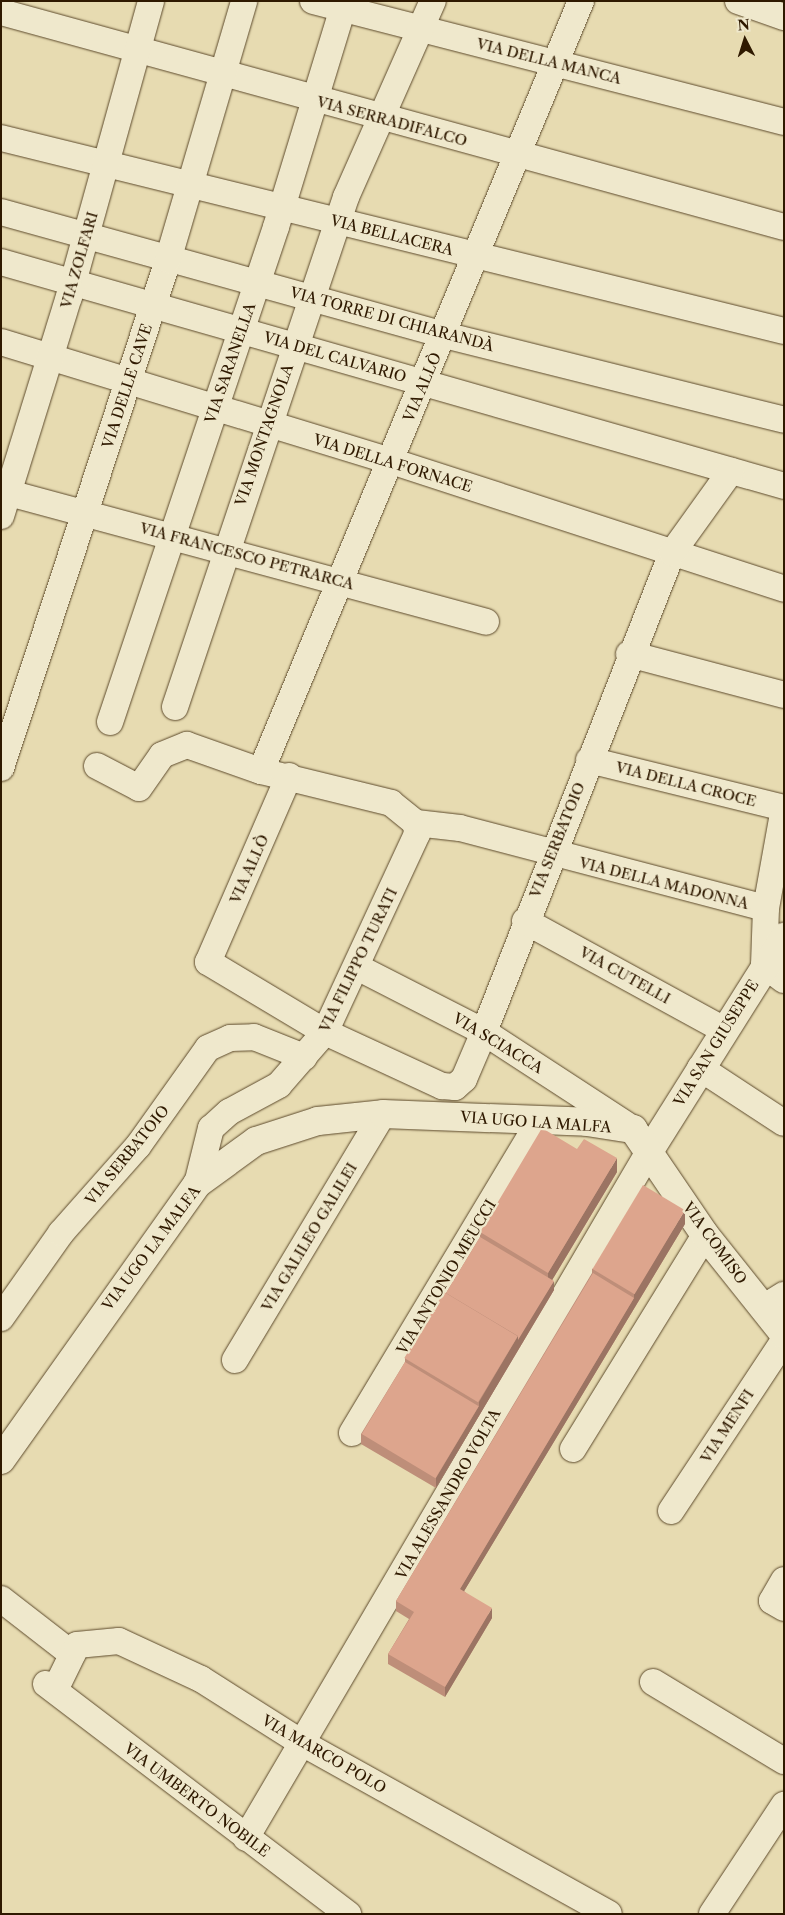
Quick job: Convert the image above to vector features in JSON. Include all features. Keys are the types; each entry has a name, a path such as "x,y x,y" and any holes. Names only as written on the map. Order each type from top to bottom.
{"street":[{"name":"VIA ZOLFARI","path":"5,504 73,283 151,1"},
{"name":"VIA DELLE CAVE","path":"1,768 168,260 244,1"},
{"name":"VIA DELLA MANCA","path":"313,1 344,5 419,28 784,122"},
{"name":"VIA MONTAGNOLA","path":"175,707 225,550 338,222 419,28 433,1"},
{"name":"VIA ALLÒ","path":"261,771 478,257 581,1"},
{"path":"738,1 784,17"},
{"name":"VIA SARANELLA","path":"110,722 283,204 344,5"},
{"name":"VIA SERRADIFALCO","path":"1,12 138,48 222,76 315,99 784,227"},
{"name":"VIA BELLACERA","path":"1,138 105,164 283,204 338,222 784,331"},
{"name":"VIA TORRE DI CHIARANDÀ","path":"1,212 168,260 257,282 444,335 784,420"},
{"name":"VIA DEL CALVARIO","path":"1,262 152,308 241,330 784,486"},
{"name":"VIA DELLA FORNACE","path":"1,342 214,410 391,461 784,589"},
{"name":"VIA SERBATOIO","path":"325,1032 442,1086 455,1087 464,1079 484,1032 629,654 672,553 731,472"},
{"name":"VIA FRANCESCO PETRARCA","path":"5,504 85,514 172,535 486,622"},
{"path":"629,654 784,695"},
{"path":"97,766 139,788 162,755 187,745 261,771 289,776 391,803 416,823"},
{"name":"VIA DELLA CROCE","path":"589,760 784,808"},
{"name":"VIA ALLÒ","path":"289,776 208,962 325,1032"},
{"path":"774,973 766,908 784,808"},
{"name":"VIA DELLA MADONNA","path":"416,823 460,828 551,856 766,908"},
{"name":"VIA FILIPPO TURATI","path":"197,1184 211,1128 229,1112 279,1085 325,1032 357,967 417,834 416,823"},
{"name":"VIA CUTELLI","path":"526,921 724,1030"},
{"name":"VIA SAN GIUSEPPE","path":"650,1150 724,1030 774,973 784,936"},
{"name":"VIA SCIACCA","path":"357,967 484,1032 633,1129"},
{"name":"VIA SERBATOIO","path":"1,1318 61,1233 138,1146 208,1048 230,1038 254,1037 304,1056"},
{"path":"700,1068 784,1123"},
{"name":"VIA UGO LA MALFA","path":"1,1460 148,1247 197,1184 256,1142 318,1121 382,1114 540,1120 633,1129 650,1150"},
{"name":"VIA GALILEO GALILEI","path":"234,1360 382,1114"},
{"name":"VIA ANTONIO MEUCCI","path":"352,1434 540,1120"},
{"name":"VIA COMISO","path":"650,1150 706,1235 773,1301 784,1334"},
{"name":"VIA ALESSANDRO VOLTA","path":"246,1838 650,1150"},
{"path":"573,1449 706,1235"},
{"name":"VIA MENFI","path":"671,1512 784,1340"},
{"path":"1,1598 72,1654"},
{"name":"VIA MARCO POLO","path":"72,1654 77,1645 119,1641 200,1679 302,1743 609,1914"},
{"name":"VIA UMBERTO NOBILE","path":"72,1654 51,1687 246,1838 348,1914"},
{"path":"653,1682 784,1762"},
{"path":"712,1914 784,1805"}],"building":[{"path":"542,1128 577,1149 584,1139 617,1158 548,1273 480,1232"},
{"path":"643,1185 685,1210 635,1294 593,1269"},
{"path":"480,1237 554,1281 518,1340 518,1336 446,1293"},
{"path":"593,1273 634,1298 460,1589 492,1608 445,1687 388,1654 414,1612 396,1601"},
{"path":"444,1292 518,1336 478,1402 404,1358"},
{"path":"405,1362 479,1406 435,1478 362,1434"}]}
